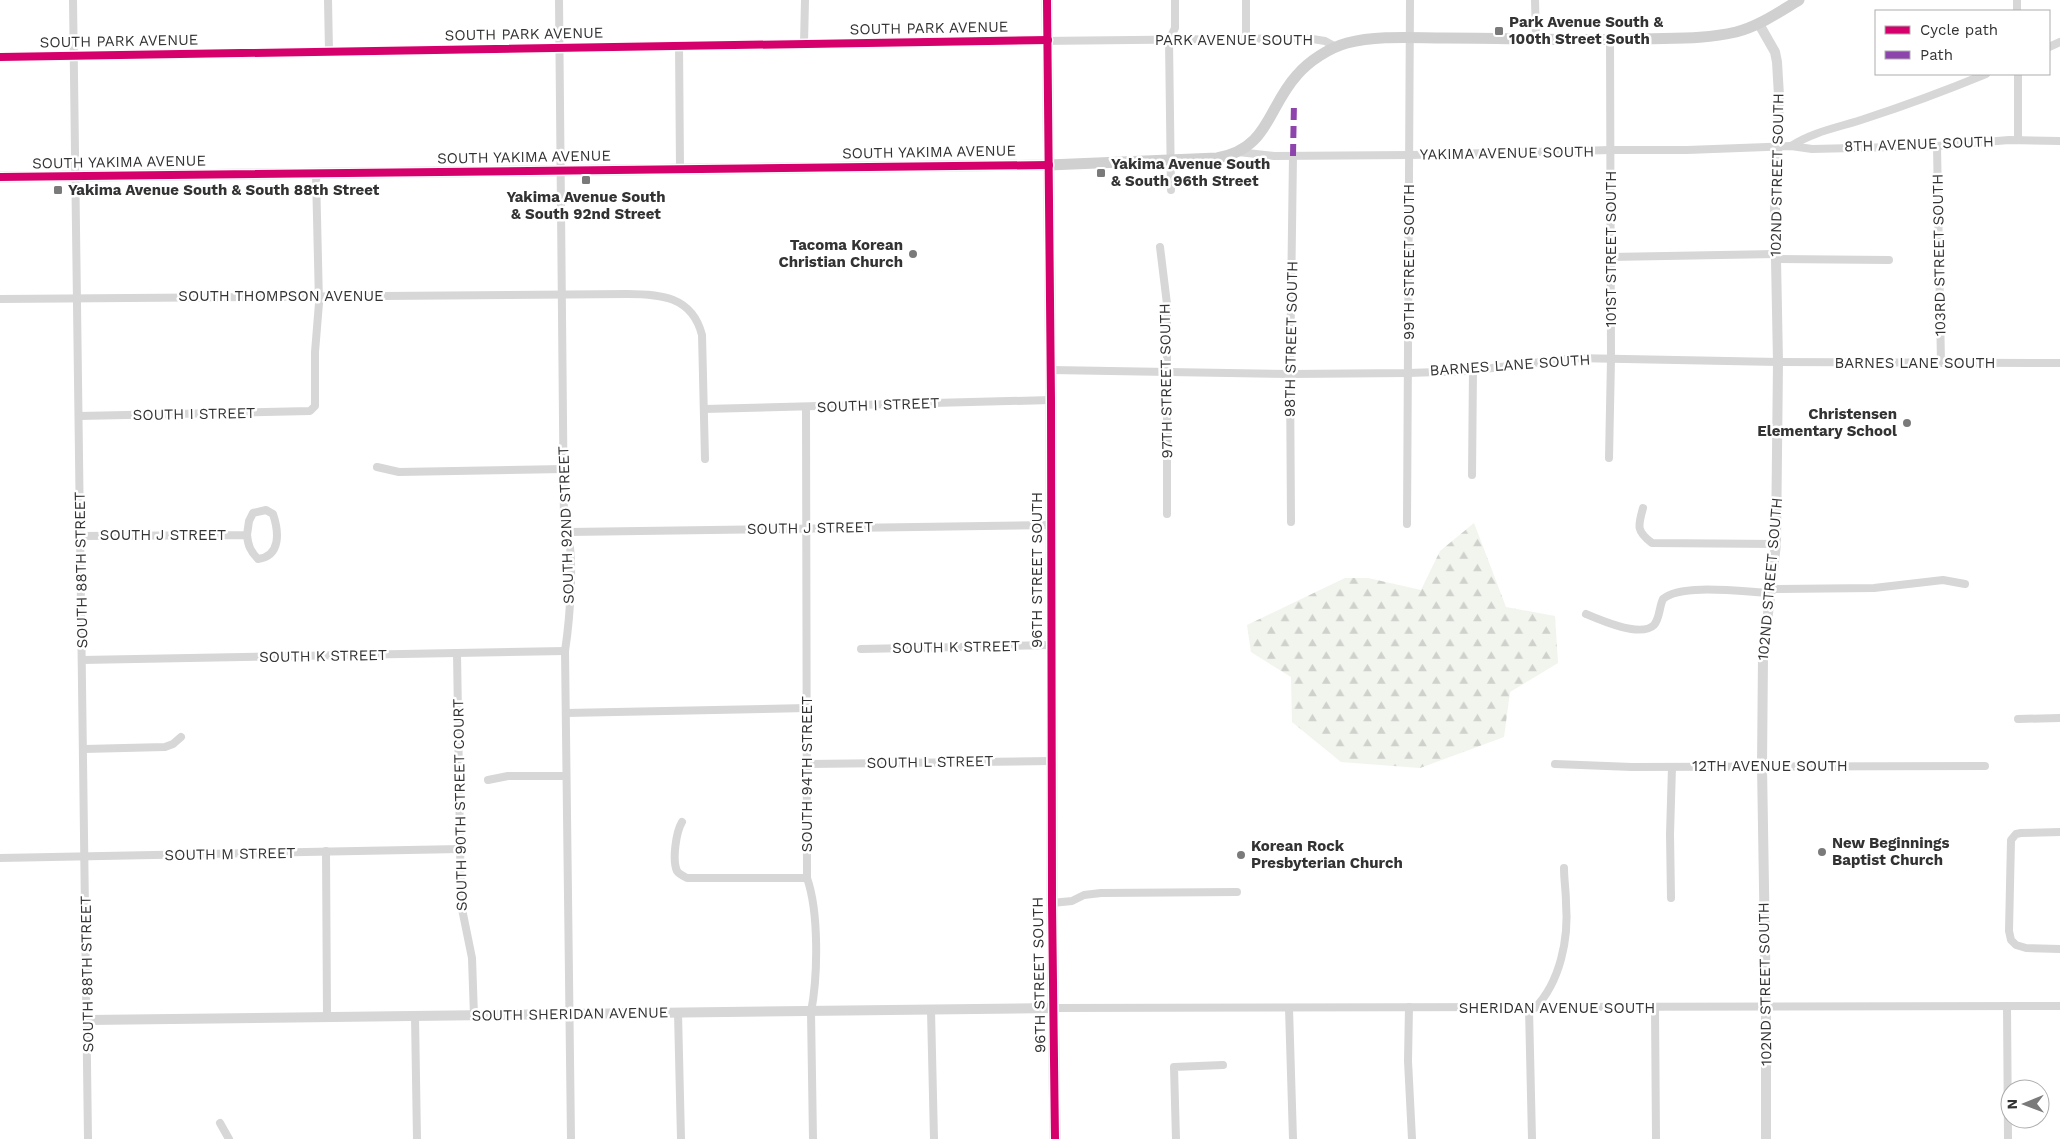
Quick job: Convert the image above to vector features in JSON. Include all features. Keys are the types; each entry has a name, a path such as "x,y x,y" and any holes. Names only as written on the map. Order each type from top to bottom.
{"main road":[{"name":"96TH STREET SOUTH","path":"1047,0 1055,1139"},
{"name":"PARK AVENUE SOUTH","path":"1336,47 1356,41 1409,38 1610,40 1714,36 1737,32 1759,24 1800,0"},
{"name":"YAKIMA AVENUE SOUTH","path":"1049,165 1217,158 1238,152 1247,147 1261,134 1297,75 1309,64 1336,47"},
{"name":"SOUTH YAKIMA AVENUE","path":"0,177 1049,165"}],"street":[{"name":"SOUTH 88TH STREET","path":"73,0 88,1020 88,1139"},
{"path":"328,0 329,51"},
{"name":"SOUTH 92ND STREET","path":"559,0 564,525 569,532 568,628 565,651 571,1139"},
{"path":"804,0 804,44"},
{"path":"1171,190 1169,40 1175,28 1175,0"},
{"path":"1246,0 1246,39"},
{"name":"99TH STREET SOUTH","path":"1407,524 1410,0"},
{"path":"1535,0 1536,38"},
{"name":"102ND STREET SOUTH","path":"1759,24 1773,47 1778,62 1776,544 1769,591 1763,657 1762,766 1766,1139"},
{"name":"PARK AVENUE SOUTH","path":"1048,40 1318,39 1332,43 1336,47"},
{"name":"SOUTH PARK AVENUE","path":"0,57 1048,40"},
{"name":"101ST STREET SOUTH","path":"1609,458 1612,150 1610,40"},
{"path":"679,45 680,168"},
{"path":"1791,146 1819,133 1886,112 1983,75"},
{"path":"2018,75 2018,140"},
{"name":"8TH AVENUE SOUTH","path":"1777,146 1807,149 1937,146 2018,140 2060,141"},
{"name":"YAKIMA AVENUE SOUTH","path":"1238,152 1293,156 1410,155 1687,150 1777,146"},
{"name":"103RD STREET SOUTH","path":"1937,146 1940,363"},
{"name":"98TH STREET SOUTH","path":"1291,522 1290,374 1293,156"},
{"path":"316,174 318,296"},
{"name":"97TH STREET SOUTH","path":"1160,248 1167,304 1167,514"},
{"path":"1610,257 1776,257 1889,260"},
{"name":"SOUTH THOMPSON AVENUE","path":"0,299 562,294 653,294 664,296 680,303 694,316 700,326 702,335 705,460"},
{"name":"SOUTH I STREET","path":"78,416 310,411 315,406 314,352 318,296"},
{"name":"BARNES LANE SOUTH","path":"1051,370 1290,374 1408,373 1473,370 1560,359 2060,363"},
{"path":"1472,475 1473,370"},
{"name":"SOUTH I STREET","path":"704,409 1051,400"},
{"name":"SOUTH 94TH STREET","path":"806,407 807,528 805,646 808,764 807,878 812,894 815,924 814,992 811,1012 813,1139"},
{"path":"377,467 399,472 564,468"},
{"path":"1643,508 1639,528 1642,536 1652,543 1776,544"},
{"name":"SOUTH J STREET","path":"266,510 273,514 277,525 276,540 274,552 268,557 258,559 252,552 247,535 249,521 253,513 266,510"},
{"name":"SOUTH J STREET","path":"569,532 1051,525"},
{"name":"SOUTH J STREET","path":"80,536 247,535"},
{"path":"1586,614 1615,626 1645,629 1656,623 1663,599 1673,593 1695,590 1769,591 1874,588 1943,580 1965,584"},
{"name":"SOUTH K STREET","path":"861,649 1051,645"},
{"name":"SOUTH K STREET","path":"82,660 565,651"},
{"name":"SOUTH 90TH STREET COURT","path":"457,653 461,904 472,958 474,1016"},
{"path":"566,713 807,708"},
{"path":"2018,719 2060,718"},
{"path":"84,748 165,747 173,744 181,737"},
{"name":"SOUTH L STREET","path":"808,764 1051,761"},
{"name":"12TH AVENUE SOUTH","path":"1555,764 1984,766"},
{"path":"1671,898 1672,766"},
{"path":"488,780 508,776 566,776"},
{"path":"682,822 677,831 676,842 676,865 677,871 681,876 696,879 807,878"},
{"path":"2060,832 2026,832 2013,837 2010,849 2009,931 2010,938 2014,944 2026,948 2060,949"},
{"name":"SOUTH M STREET","path":"0,858 460,849"},
{"path":"326,852 327,1017"},
{"path":"1532,1139 1532,1008 1547,995 1564,948 1566,902 1564,868"},
{"path":"1052,903 1072,901 1084,895 1101,893 1237,892"},
{"path":"2007,1006 2008,1139"},
{"name":"SHERIDAN AVENUE SOUTH","path":"1053,1008 2060,1006"},
{"path":"1409,1007 1408,1061 1412,1139"},
{"name":"SOUTH SHERIDAN AVENUE","path":"88,1020 1053,1008"},
{"path":"1290,1008 1293,1139"},
{"path":"1655,1008 1656,1139"},
{"path":"932,1010 934,1139"},
{"path":"678,1013 681,1139"},
{"path":"415,1016 417,1139"},
{"path":"1176,1139 1174,1067 1223,1065"},
{"path":"220,1123 229,1139"}],"green space":[{"path":"1474,523 1506,607 1555,616 1558,663 1510,692 1504,737 1420,768 1341,762 1292,722 1291,677 1251,652 1247,625 1345,578 1368,578 1421,590 1440,551"}],"marked path":[{"path":"1293,156 1294,102"}],"cycle path":[{"path":"1047,0 1055,1139"},
{"path":"0,57 1048,40"},
{"path":"0,177 1049,165"}],"place":[{"name":"Park Avenue South & 100th Street South","path":"1499,31"},
{"name":"Yakima Avenue South & South 96th Street","path":"1101,173"},
{"name":"Yakima Avenue South & South 92nd Street","path":"586,180"},
{"name":"Yakima Avenue South & South 88th Street","path":"58,190"},
{"name":"Tacoma Korean Christian Church","path":"913,254"},
{"name":"Christensen Elementary School","path":"1907,423"},
{"name":"New Beginnings Baptist Church","path":"1822,852"},
{"name":"Korean Rock Presbyterian Church","path":"1241,855"}]}
